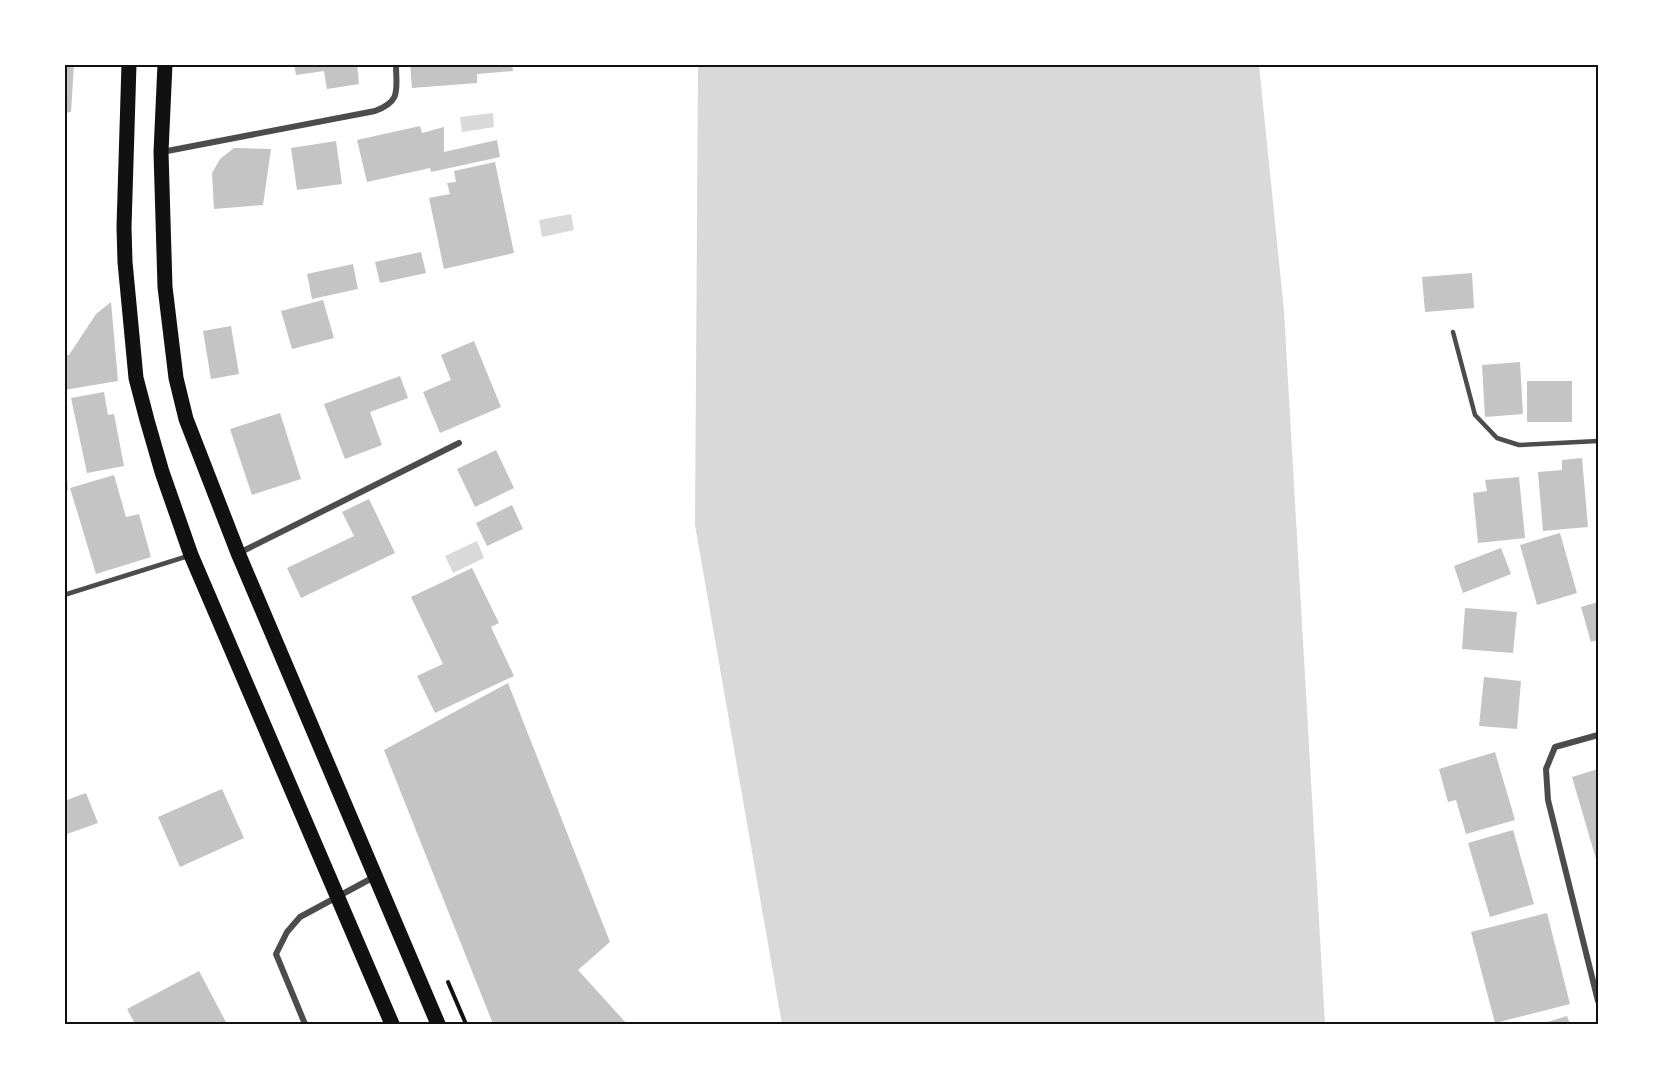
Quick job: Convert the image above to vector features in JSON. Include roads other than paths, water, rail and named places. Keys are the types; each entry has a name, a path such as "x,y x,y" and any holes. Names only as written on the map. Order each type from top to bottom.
{"main road":[{"path":"129,64 124,227 130,334 136,378 162,472 191,555 392,1024"},
{"path":"165,64 161,152 165,288 176,378 186,418 206,475 238,553 438,1024"}],"street":[{"path":"161,152 375,111 389,106 396,93 396,64"},
{"path":"238,553 459,443"},
{"path":"1599,735 1555,747 1546,769 1548,800 1599,1001"},
{"path":"305,1024 276,954 287,932 300,916 374,877"}],"lane":[{"path":"1453,333 1475,415 1497,438 1519,445 1599,441"},
{"path":"64,595 191,555"}]}
